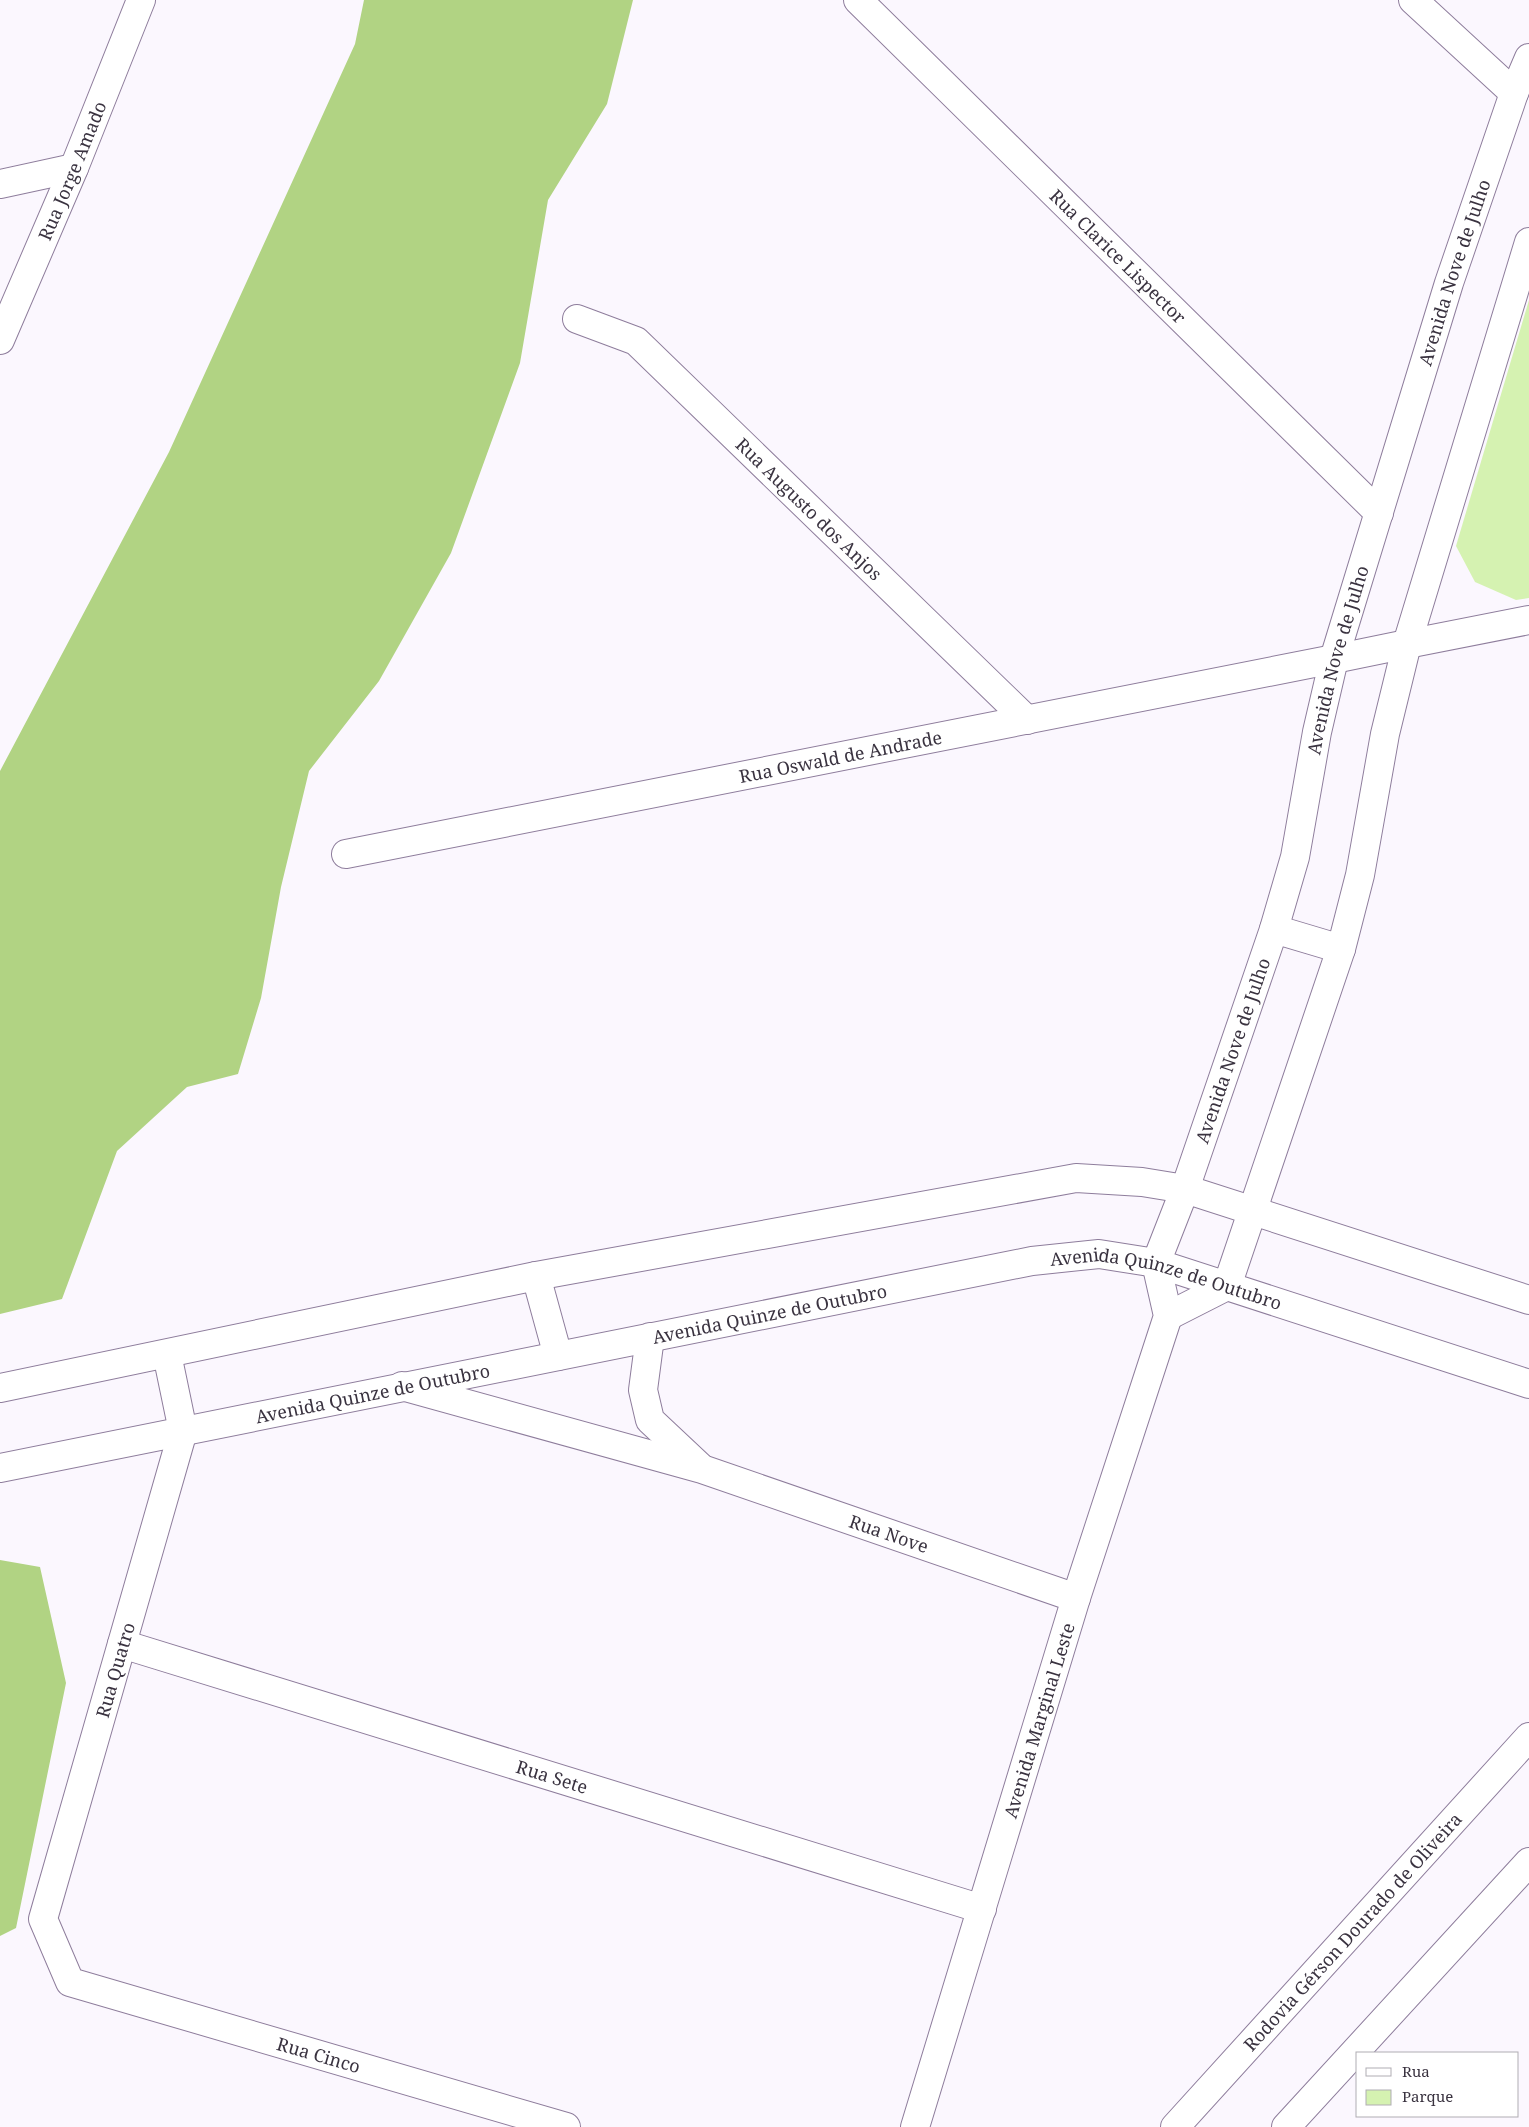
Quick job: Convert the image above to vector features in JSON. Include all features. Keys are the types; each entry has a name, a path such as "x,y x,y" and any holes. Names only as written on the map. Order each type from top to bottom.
{"street":[{"name":"Rua Jorge Amado","path":"0,340 74,168 141,0"},
{"name":"Rua Clarice Lispector","path":"858,0 1379,513"},
{"path":"1413,0 1514,93 1529,118"},
{"name":"Avenida Nove de Julho","path":"1156,1263 1185,1189 1274,929 1295,857 1316,732 1334,659 1449,283 1514,93 1529,58"},
{"path":"0,184 74,168"},
{"path":"1156,1263 1168,1316 1227,1286 1341,949 1360,875 1385,734 1407,644 1529,242"},
{"name":"Rua Augusto dos Anjos","path":"577,320 636,341 1027,720"},
{"name":"Rua Oswald de Andrade","path":"346,854 1529,620"},
{"path":"1274,929 1341,949"},
{"path":"0,1388 536,1276 1076,1178 1142,1182 1185,1189 1529,1300"},
{"name":"Avenida Quinze de Outubro","path":"0,1468 1032,1261 1099,1254 1156,1263 1529,1384"},
{"path":"536,1276 558,1356"},
{"name":"Avenida Marginal Leste","path":"915,2127 1076,1598 1168,1316"},
{"name":"Rua Nove","path":"650,1338 643,1390 650,1420 702,1469"},
{"name":"Rua Quatro","path":"70,1982 43,1919 184,1431 166,1354"},
{"name":"Rua Nove","path":"402,1386 702,1469 1076,1598"},
{"name":"Rua Sete","path":"122,1644 982,1909"},
{"name":"Rodovia Gérson Dourado de Oliveira","path":"1174,2127 1529,1737"},
{"path":"1286,2127 1529,1862"},
{"name":"Rua Cinco","path":"70,1982 566,2127"}],"green space":[{"path":"364,0 633,0 607,104 548,200 520,363 451,553 379,681 309,771 281,887 261,998 238,1074 187,1087 117,1151 62,1299 0,1314 0,771 169,452 355,44"},
{"path":"1529,300 1529,598 1516,600 1475,582 1456,546"},
{"path":"0,1560 40,1567 66,1683 16,1928 0,1936"}]}
